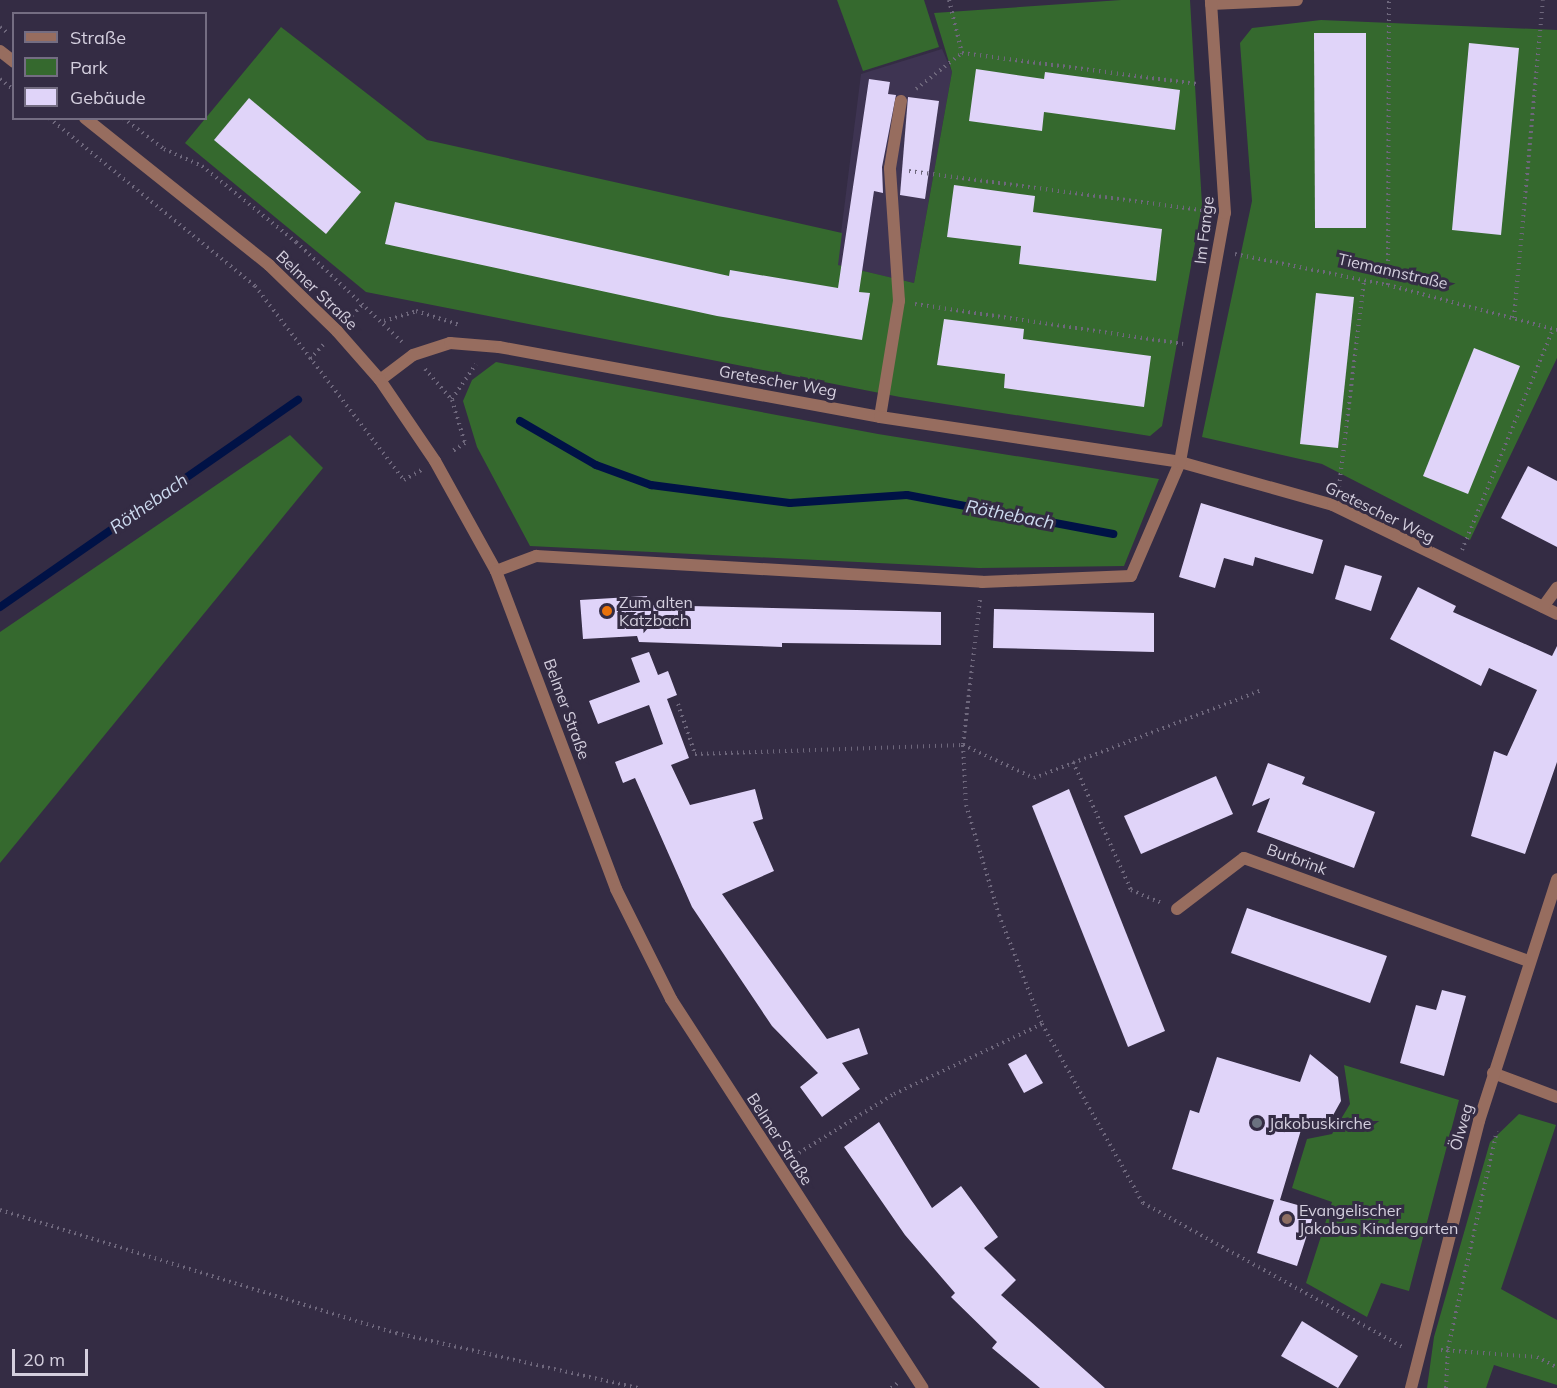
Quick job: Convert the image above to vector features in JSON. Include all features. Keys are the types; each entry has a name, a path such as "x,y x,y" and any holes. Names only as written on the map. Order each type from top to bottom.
{"street":[{"path":"1211,2 1297,0"},
{"name":"Im Fange","path":"1180,462 1225,213 1211,2"},
{"path":"0,51 12,60"},
{"path":"880,417 899,301 891,168 901,101"},
{"name":"Belmer Straße","path":"88,120 269,265 380,380 467,512 496,571 616,889 671,999 777,1166 923,1388"},
{"name":"Gretescher Weg","path":"380,380 413,355 450,343 880,417 1180,462 1333,505 1455,567 1557,614"},
{"path":"496,571 536,556 982,582 1131,576 1180,462"},
{"path":"1543,607 1557,588"},
{"name":"Burbrink","path":"1177,909 1244,858 1528,962"},
{"name":"Ölweg","path":"1411,1388 1417,1355 1493,1073 1557,879"},
{"path":"1493,1073 1557,1097"}],"path":[{"path":"949,0 962,53"},
{"path":"1388,285 1389,0"},
{"path":"1514,318 1543,0"},
{"path":"901,101 962,53 1218,87"},
{"path":"0,79 12,88"},
{"path":"51,120 255,286 404,480"},
{"path":"126,120 164,149 202,166 384,321 416,311 445,316"},
{"path":"891,168 1225,213"},
{"name":"Tiemannstraße","path":"1219,251 1388,285 1555,329"},
{"path":"1333,505 1342,480 1364,280"},
{"path":"899,301 1200,347"},
{"path":"1455,567 1555,329"},
{"path":"465,444 452,400 468,371"},
{"path":"982,582 963,745 966,806 999,915 1042,1024 1143,1203 1417,1355 1448,1348 1537,1357 1557,1367"},
{"path":"678,704 695,754 963,745 1034,778 1262,690"},
{"path":"1073,762 1131,890 1177,909"},
{"path":"777,1166 894,1094 1042,1024"},
{"path":"1446,1388 1448,1348 1498,1141 1496,1118"},
{"path":"0,1209 396,1333 639,1388"}],"shaded area":[{"path":"942,49 952,72 914,283 837,265 861,74"}],"green space":[{"path":"837,0 924,0 939,47 863,71"},
{"path":"1121,0 1190,0 1202,205 1162,426 1150,436 900,397 366,292 185,143 204,120 207,120 207,116 281,27 427,140 842,233 838,265 914,283 952,72 934,13"},
{"path":"1321,20 1557,30 1557,358 1470,540 1322,464 1202,437 1252,201 1240,43 1252,28"},
{"path":"496,362 878,434 1159,479 1124,566 979,568 530,546 477,447 463,401 472,380"},
{"path":"290,435 323,468 0,863 0,632"},
{"path":"1344,1065 1459,1100 1409,1291 1381,1283 1367,1317 1306,1283 1332,1202 1292,1188 1307,1139 1332,1134 1350,1104"},
{"path":"1519,1114 1556,1125 1501,1289 1557,1320 1557,1385 1494,1365 1486,1388 1427,1388 1434,1337 1490,1142"}],"building":[{"path":"1314,33 1366,33 1366,228 1315,228"},
{"path":"1469,43 1519,48 1501,235 1452,230"},
{"path":"976,69 1044,79 1045,72 1180,90 1175,130 1044,112 1042,131 969,121"},
{"path":"869,79 890,82 888,94 896,95 882,167 883,193 874,191 859,292 870,293 862,340 717,316 385,244 395,202 729,276 730,270 838,288"},
{"path":"908,97 939,101 925,199 900,195"},
{"path":"249,98 361,192 326,234 214,140"},
{"path":"954,185 1035,196 1033,212 1162,229 1156,281 1019,264 1021,246 947,237"},
{"path":"1316,293 1354,297 1338,448 1300,444"},
{"path":"944,319 1024,329 1023,339 1151,356 1144,407 1004,388 1005,374 937,365"},
{"path":"1474,348 1520,366 1468,494 1423,476"},
{"path":"1528,466 1557,481 1557,547 1501,518"},
{"path":"1201,503 1323,540 1313,574 1255,557 1253,566 1224,558 1215,588 1179,577"},
{"path":"1345,565 1382,576 1371,611 1335,599"},
{"path":"1418,587 1456,606 1453,612 1552,656 1557,646 1557,762 1525,854 1471,836 1494,751 1507,756 1537,690 1489,668 1481,686 1390,639"},
{"path":"647,596 648,605 941,612 941,645 782,643 782,647 639,642 637,636 583,639 580,600"},
{"path":"994,609 1154,613 1154,652 993,648"},
{"path":"649,652 658,675 668,671 677,695 667,699 689,758 671,765 690,805 755,789 763,819 753,822 774,871 722,894 827,1039 859,1028 868,1054 842,1063 860,1089 822,1117 800,1087 818,1073 772,1026 692,907 635,778 623,783 615,762 663,744 649,705 598,724 589,701 640,682 631,658"},
{"path":"1268,763 1305,777 1302,784 1375,812 1354,868 1257,832 1270,798 1252,806"},
{"path":"1216,776 1233,814 1141,854 1124,816"},
{"path":"1069,789 1165,1031 1128,1047 1032,806"},
{"path":"1247,908 1387,956 1370,1003 1231,953"},
{"path":"1442,990 1466,996 1444,1076 1400,1063 1416,1005 1436,1010"},
{"path":"1026,1054 1043,1083 1024,1093 1008,1064"},
{"name":"Jakobuskirche","path":"1310,1054 1338,1077 1341,1101 1327,1126 1301,1130 1280,1200 1315,1210 1297,1266 1257,1253 1274,1200 1172,1169 1190,1110 1199,1113 1217,1057 1300,1082"},
{"path":"879,1122 932,1208 961,1186 998,1237 984,1248 1016,1280 1001,1295 1105,1388 1040,1388 992,1348 997,1342 951,1297 955,1293 905,1235 844,1147"},
{"path":"1302,1321 1358,1356 1338,1388 1281,1356"}],"waterway":[{"name":"Röthebach","path":"0,607 298,400"},
{"path":"520,421 596,465 651,485 790,503 907,495 1113,534"}],"place":[{"name":"Zum alten Katzbach","path":"607,611"},
{"name":"Jakobuskirche","path":"1257,1123"},
{"name":"Evangelischer Jakobus Kindergarten","path":"1287,1219"}]}
